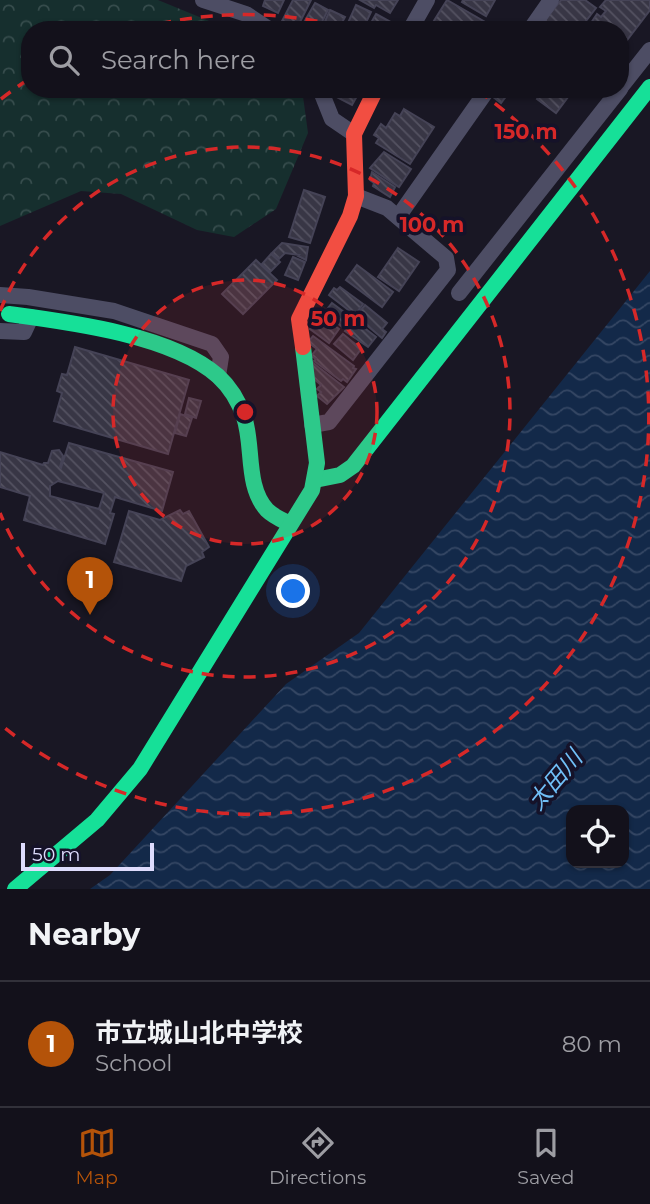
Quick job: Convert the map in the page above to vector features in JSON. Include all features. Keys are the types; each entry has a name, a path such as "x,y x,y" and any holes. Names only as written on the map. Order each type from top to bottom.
{"street":[{"path":"203,0 246,14 256,21"},
{"path":"415,21 427,0"},
{"path":"536,21 551,0"},
{"path":"629,77 650,50"},
{"path":"315,480 340,475 353,466 650,87"},
{"path":"324,98 332,118 354,134"},
{"path":"15,889 97,820 140,769 312,490 317,463 299,319 350,216 356,196 354,134 372,98"},
{"path":"398,217 482,98"},
{"path":"459,293 613,98"},
{"path":"312,425 329,422 448,270 446,258 387,208 356,196"},
{"path":"0,295 114,311 212,344 220,357 218,376"},
{"path":"9,314 71,322 146,342 196,360 218,376 235,398 247,425 257,492 267,510 290,524"},
{"path":"0,331 24,332 31,317"}],"green space":[{"path":"0,0 158,0 209,21 21,21 21,98 303,98 308,133 276,209 234,237 197,230 121,194 81,191 0,226"}],"water":[{"name":"太田川","path":"650,271 650,889 90,889 110,875 286,684 359,633"}],"building":[{"path":"265,0 284,0 278,13 263,6"},
{"path":"293,0 311,0 300,21 282,21"},
{"path":"360,0 398,0 390,13"},
{"path":"447,0 483,21 434,21"},
{"path":"495,0 486,16 462,2"},
{"path":"561,0 585,0 596,8 586,21 544,21"},
{"path":"606,0 650,0 650,10 629,37 629,21 592,21 597,14 601,17 606,11 600,7"},
{"path":"315,3 328,10 322,21 305,21"},
{"path":"356,5 371,12 367,21 349,21"},
{"path":"330,10 345,17 343,21 325,21"},
{"path":"376,14 389,21 372,21"},
{"path":"339,98 356,98 352,105"},
{"path":"538,98 567,98 556,113"},
{"path":"404,109 434,127 410,164 376,143 379,138 374,135 381,124 386,128 395,113 400,116"},
{"path":"384,152 411,169 399,187 370,168"},
{"path":"372,172 395,187 390,197 373,186 374,183 370,180"},
{"path":"304,190 325,197 310,243 289,237"},
{"path":"282,243 308,247 306,260 299,255 285,253 279,259 272,253"},
{"path":"398,248 419,262 399,291 378,277"},
{"path":"271,254 280,262 270,272 262,264"},
{"path":"293,257 305,262 298,280 285,275"},
{"path":"256,260 277,280 243,314 222,294"},
{"path":"357,265 393,292 382,307 346,280"},
{"path":"340,287 363,304 355,315 329,295 334,288 337,290"},
{"path":"332,303 352,318 344,328 324,313"},
{"path":"365,305 387,323 382,329 386,332 382,338 356,316"},
{"path":"320,315 339,329 329,343 310,329"},
{"path":"354,320 376,337 368,347 345,331"},
{"path":"343,334 361,349 353,360 334,344"},
{"path":"313,336 354,366 356,369 347,382 343,379 341,381 314,361 316,359 311,356 317,349 308,342"},
{"path":"75,347 189,380 168,454 54,421 62,393 57,391 62,374 67,375"},
{"path":"312,362 344,387 327,404 317,396 321,392 317,389 321,385 314,379"},
{"path":"189,398 201,401 196,418 185,414"},
{"path":"180,414 192,418 186,436 175,433"},
{"path":"69,443 173,472 162,511 115,497 110,513 114,514 105,544 24,520 30,496 0,487 0,452 43,465 48,463 52,451 59,450 63,456 61,468","holes":["58,481 104,493 99,509 50,496 50,486"]},
{"path":"180,510 183,514 189,511 209,547 202,552 204,557 186,566 181,581 114,562 129,511 160,520"}],"traffic: fast":[{"path":"315,480 340,475 353,466 650,87"},
{"path":"9,314 89,326 147,340 198,362 218,376 234,395 244,417 253,478 260,500 269,512 290,524"},
{"path":"15,889 97,820 140,769 312,490 317,463 303,347"}],"traffic: jam":[{"path":"303,347 299,319 350,216 356,196 354,134 372,98"}],"place":[{"name":"市立城山北中学校","path":"90,615"}]}
